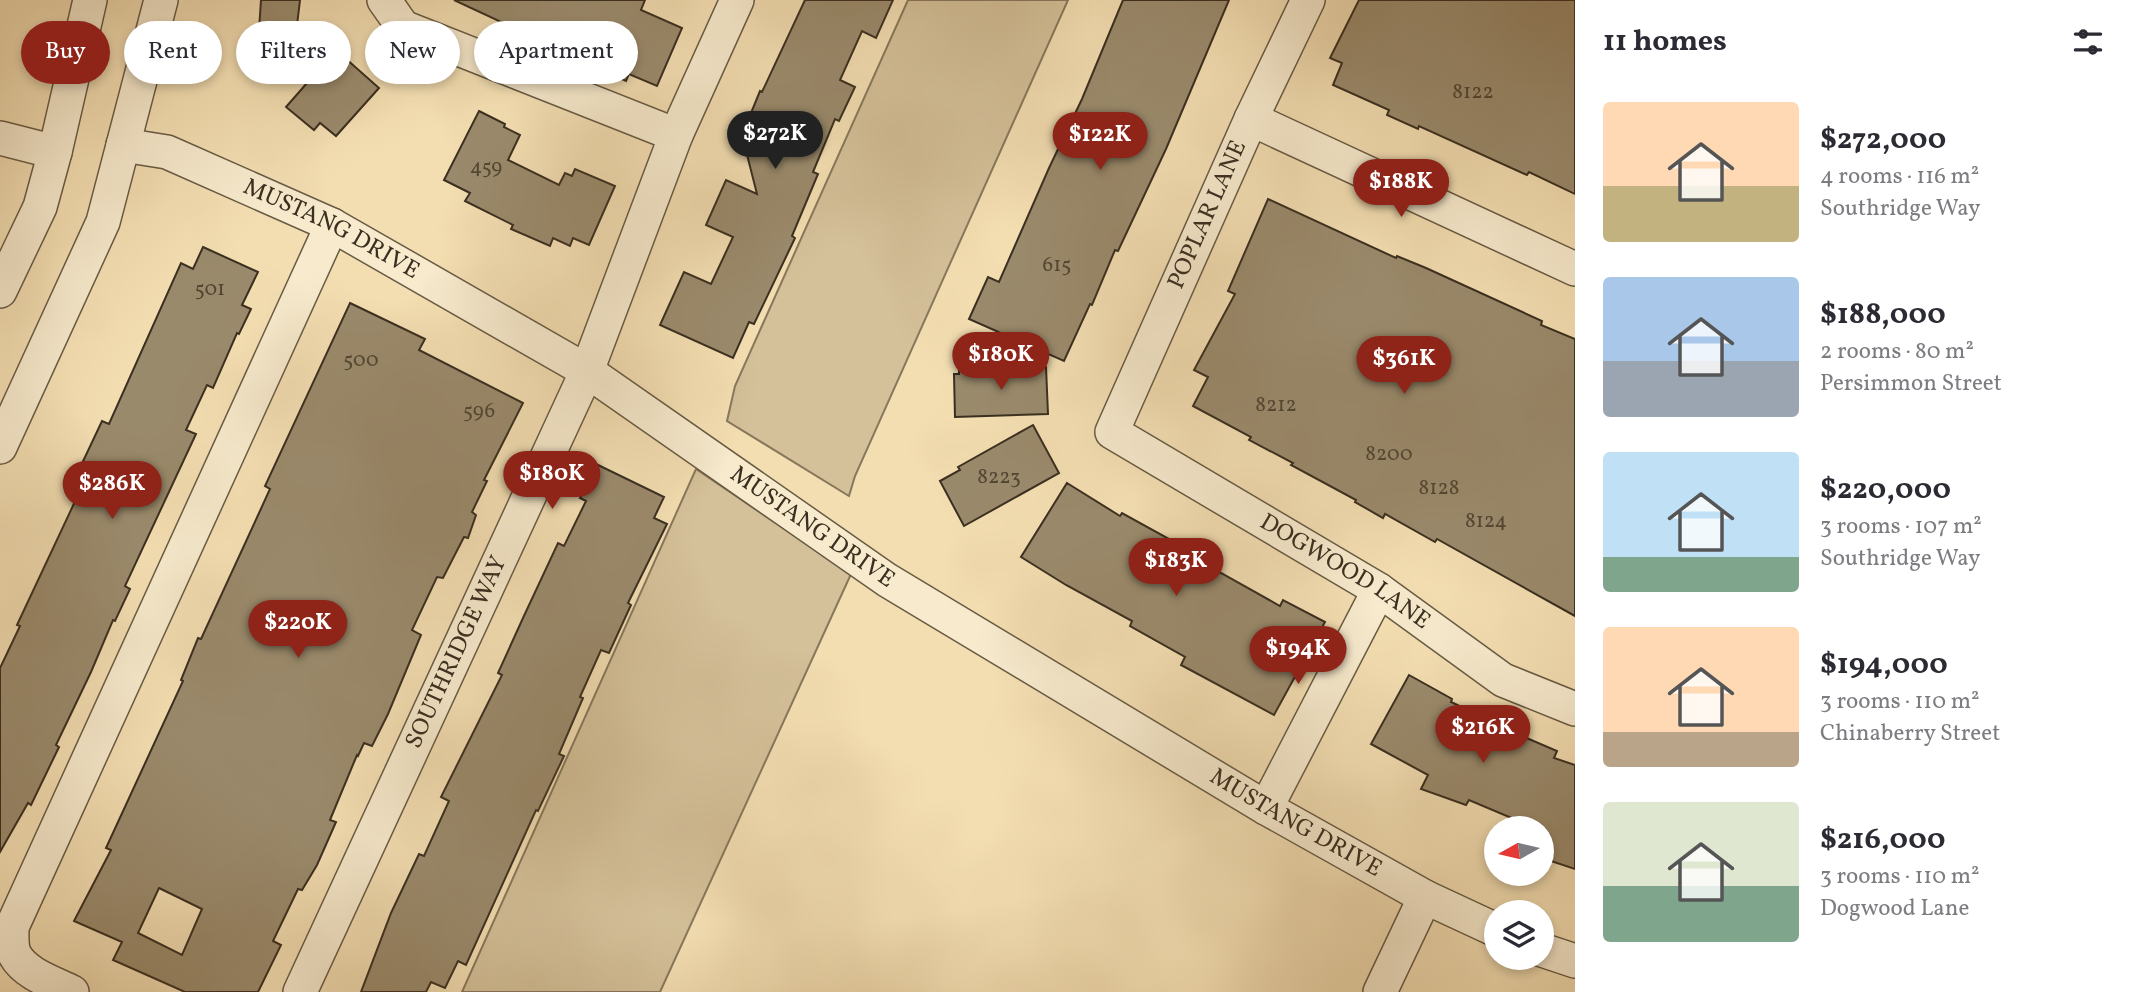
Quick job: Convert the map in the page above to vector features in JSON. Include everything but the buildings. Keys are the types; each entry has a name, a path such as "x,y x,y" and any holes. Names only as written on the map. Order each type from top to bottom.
{"street":[{"path":"0,291 40,207 90,0"},
{"path":"0,447 103,222 161,0"},
{"path":"384,0 403,27 676,135"},
{"name":"SOUTHRIDGE WAY","path":"300,992 587,371 676,135 737,0"},
{"name":"POPLAR LANE","path":"1112,432 1251,119 1308,0"},
{"path":"1251,119 1575,269"},
{"path":"0,138 55,152"},
{"name":"MUSTANG DRIVE","path":"122,145 167,152 332,225 587,371 887,580 1266,808 1425,897 1484,924"},
{"path":"72,992 24,966 15,955 12,927 332,225"},
{"name":"DOGWOOD LANE","path":"1112,432 1379,590 1503,680 1575,709"},
{"path":"1266,808 1379,590"},
{"path":"1380,992 1425,897"},
{"path":"1554,954 1575,961"}],"shaded area":[{"path":"908,0 1068,0 855,476 849,496 727,421 735,386"},
{"path":"696,469 851,574 660,992 462,992"}]}
